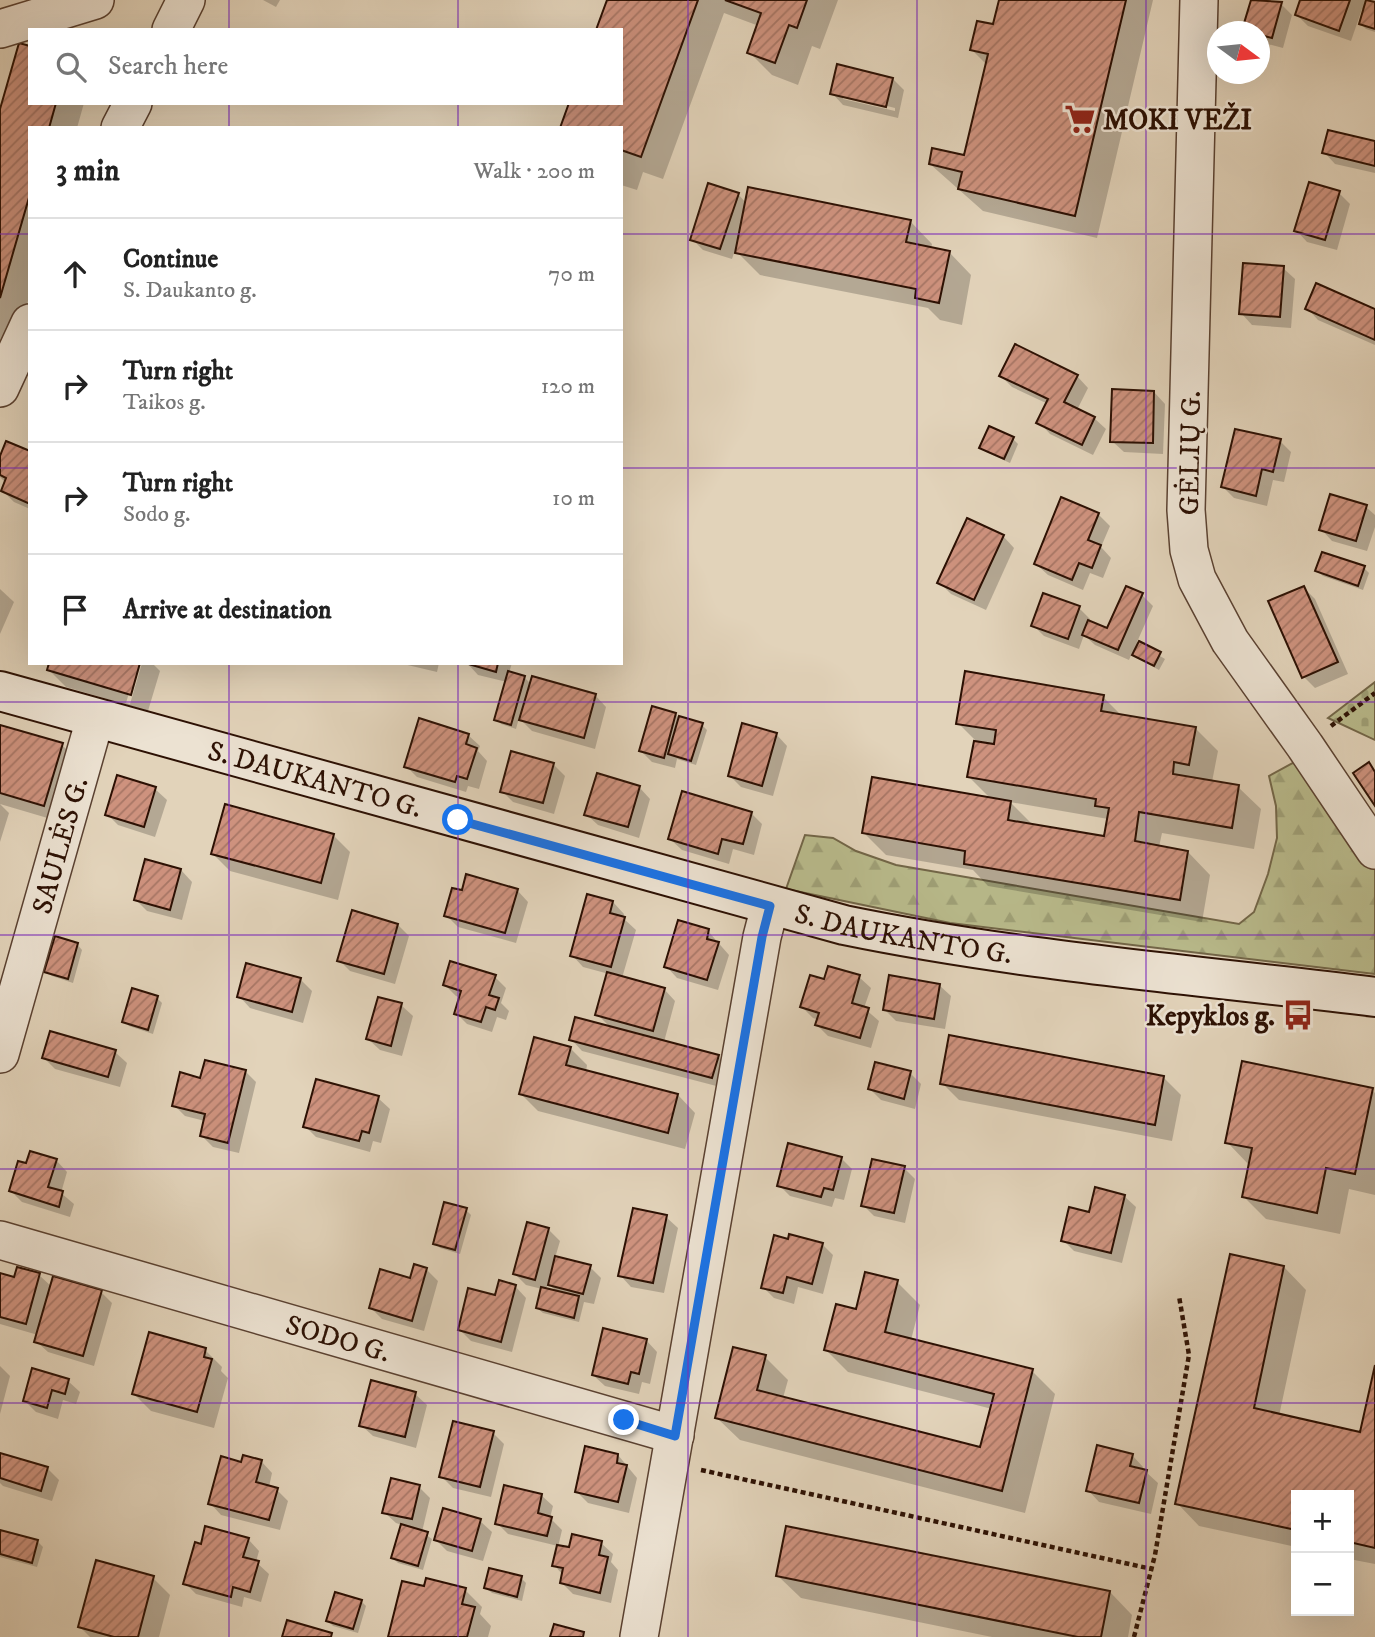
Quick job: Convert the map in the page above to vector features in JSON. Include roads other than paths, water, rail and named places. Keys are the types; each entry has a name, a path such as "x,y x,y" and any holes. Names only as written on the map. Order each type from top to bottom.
{"main road":[{"name":"S. DAUKANTO G.","path":"0,691 844,925 908,938 1375,997"}],"street":[{"path":"0,29 94,0"},
{"path":"172,28 186,0"},
{"name":"GĖLIŲ G.","path":"1199,0 1186,510 1189,550 1196,579 1230,641 1375,850"},
{"path":"121,126 132,105"},
{"path":"0,388 28,327"},
{"name":"SAULĖS G.","path":"0,1054 94,719"},
{"path":"639,1637 762,937 770,906"},
{"name":"SODO G.","path":"0,1240 673,1449"}],"place":[{"name":"MOKI VEŽI","path":"1080,119"},
{"name":"Kepyklos g.","path":"1298,1015"}]}
